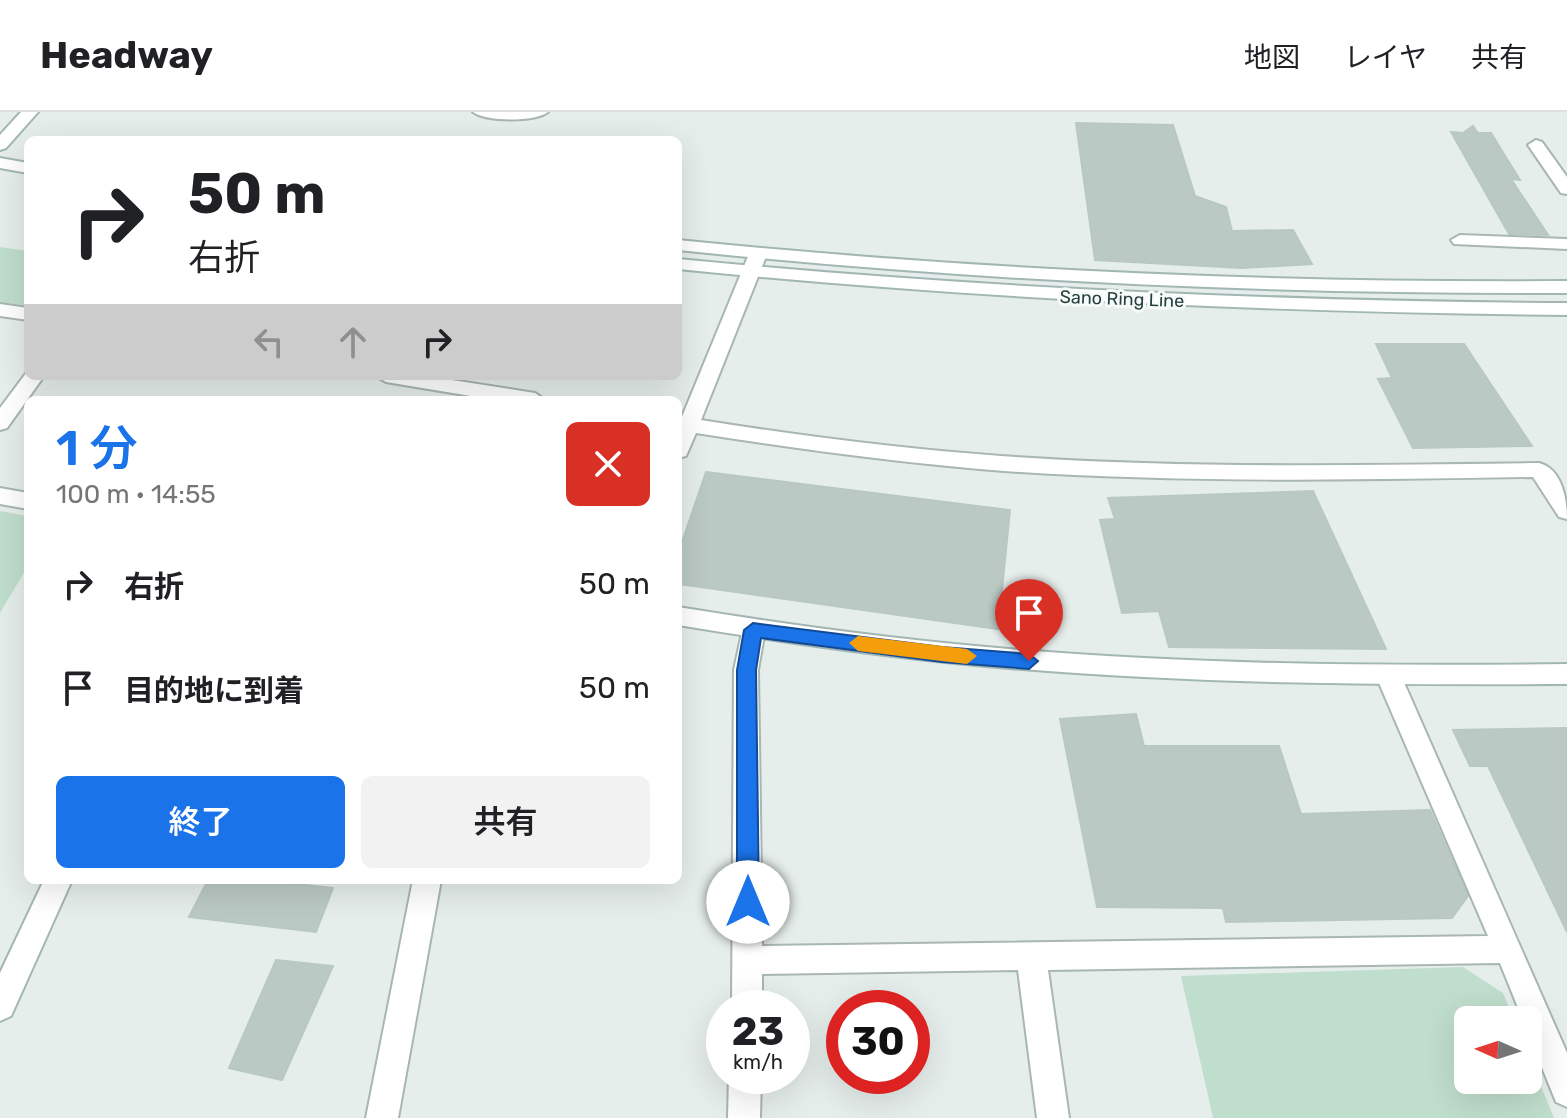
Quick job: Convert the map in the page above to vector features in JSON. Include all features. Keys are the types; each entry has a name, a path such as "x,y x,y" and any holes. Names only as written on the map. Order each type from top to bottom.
{"street":[{"path":"2,141 30,112"},
{"path":"481,112 495,115 540,112"},
{"path":"2,141 24,144"},
{"path":"1536,145 1567,189"},
{"path":"0,163 24,167"},
{"path":"1460,240 1567,244"},
{"name":"Sano Ring Line","path":"682,246 755,263 1070,298 1418,309 1567,309"},
{"path":"755,263 684,424 914,454 1049,466 1288,473 1539,470 1567,511"},
{"name":"Sano Ring Line","path":"682,264 755,263 1401,289 1567,287"},
{"path":"0,310 24,313"},
{"path":"0,423 31,380"},
{"path":"411,380 510,396"},
{"path":"0,496 24,500"},
{"path":"682,617 753,630 942,654 1115,668 1389,676 1567,674"},
{"path":"747,990 746,670 753,630"},
{"path":"1389,676 1509,949 1567,1091"},
{"path":"0,1006 56,884"},
{"path":"382,1118 426,884"},
{"path":"748,960 1509,949"},
{"path":"1031,956 1053,1118"},
{"path":"744,1118 745,1094"}],"green space":[{"path":"0,247 24,250 24,305 0,302"},
{"path":"0,511 24,515 24,573 0,613"},
{"path":"1463,967 1503,993 1508,1006 1454,1006 1454,1094 1542,1094 1542,1089 1554,1118 1213,1118 1181,976"}],"building":[{"path":"1076,123 1173,125 1195,196 1226,207 1232,231 1293,230 1312,264 1242,268 1095,260"},
{"path":"1473,126 1478,133 1491,133 1520,180 1511,179 1548,235 1509,234 1451,132 1463,133"},
{"path":"1376,344 1464,344 1532,446 1413,448 1378,379 1392,378"},
{"path":"706,472 1010,510 998,629 682,585 682,542"},
{"path":"1313,491 1386,649 1169,647 1159,611 1122,613 1100,520 1115,519 1108,498"},
{"path":"1136,714 1144,746 1279,746 1301,814 1430,810 1468,896 1452,918 1226,922 1223,908 1097,907 1060,719"},
{"path":"1567,728 1567,932 1488,766 1470,766 1453,730"},
{"path":"206,884 297,884 333,888 316,932 189,917"},
{"path":"276,960 333,966 282,1080 229,1068"}],"slow traffic":[{"path":"858,643 967,656"}],"route":[{"path":"748,902 746,670 753,630 942,654 1029,661"}]}
